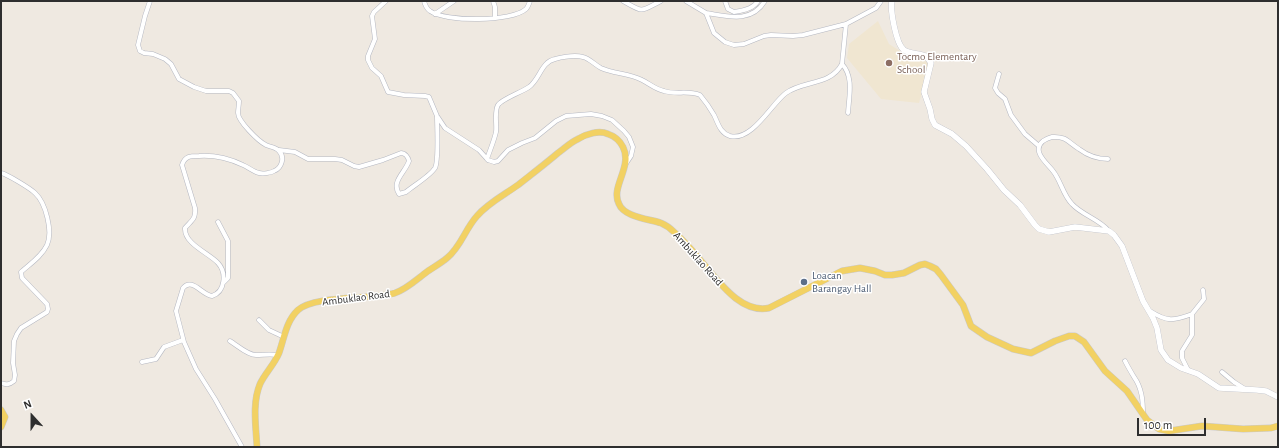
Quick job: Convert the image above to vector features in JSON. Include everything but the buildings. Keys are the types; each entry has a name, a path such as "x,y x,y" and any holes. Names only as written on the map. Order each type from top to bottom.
{"main road":[{"name":"Ambuklao Road","path":"257,447 256,401 260,384 272,367 278,355 286,328 296,311 309,304 387,295 403,290 449,257 463,238 469,226 483,209 518,185 576,140 594,133 606,133 611,135 620,142 623,147 625,153 625,165 617,192 618,203 621,208 643,218 662,223 671,229 701,261 723,288 745,304 763,309 770,308 842,271 860,268 885,275 892,275 904,273 925,264 941,275 958,297 963,305 971,326 980,333 1008,348 1031,352 1064,337 1075,336 1080,339 1084,342 1105,371 1127,391 1147,420 1159,429 1169,430 1202,426 1243,430 1278,426"},
{"path":"1,410 5,417 1,427"}],"street":[{"path":"150,1 139,40 138,45 140,51 165,59 171,64 179,79 194,87 206,91 229,91 233,93 239,101 238,113 239,118 243,123 256,139 279,150 295,152 308,159 342,160 359,167 403,153 408,157 409,161 397,184 398,192 399,194 402,194 431,172 436,166 436,116"},
{"path":"386,1 374,12 372,16 375,39 368,56 370,66 381,76 388,92 429,97 436,116 445,128 479,150 488,160 494,162 498,161 508,150 535,138 556,121 566,116 591,114 602,116 612,120 629,137 633,147 631,156 625,165"},
{"path":"424,1 426,7 435,14 464,19 506,17 526,9 530,1"},
{"path":"435,14 454,1"},
{"path":"492,1 495,7 496,18"},
{"path":"623,1 635,9 646,10 661,1"},
{"path":"686,1 706,13 738,18 757,11 765,1"},
{"path":"725,1 728,9 734,12 747,9 756,4 758,1"},
{"path":"706,13 714,33 725,42 734,45 744,44 764,36 803,35 846,24 876,8 881,1"},
{"path":"892,1 891,11 898,40 902,48 907,52 926,56 931,63 924,92 935,125 952,134 966,146 1004,190 1020,205 1031,221 1039,229 1049,232 1075,227 1109,231"},
{"path":"488,160 487,158 496,132 496,108 499,103 528,88 537,79 542,68 547,62 554,59 574,56 583,57 602,68 632,75 660,90 674,93 688,92 696,94 703,99 723,133 730,136 737,136 745,133 755,126 786,93 795,88 826,79 839,69 842,64 846,24"},
{"path":"842,64 846,69 850,80 848,113"},
{"path":"999,74 995,88 1005,99 1011,115 1025,134 1039,146"},
{"path":"1108,159 1102,159 1089,155 1069,140 1064,139 1050,137 1039,146 1039,152 1042,158 1054,172 1072,204 1086,216 1104,226 1114,235 1122,246 1147,309 1157,328 1161,350 1168,360 1181,368 1198,374 1219,388 1245,389 1266,392 1278,397"},
{"path":"224,282 221,267 218,262 199,249 186,234 185,228 194,218 195,208 182,163 186,158 191,156 207,155 228,158 260,173 268,173 274,172 282,164 281,152 279,150"},
{"path":"479,150 490,150"},
{"path":"1,173 36,193 43,204 49,226 47,246 35,260 21,272 22,278 47,304 48,309 47,312 21,328 17,334 14,341 14,381 6,385 1,382"},
{"path":"218,222 228,241 228,278 218,293 212,296 204,294 194,285 184,285 176,311 183,340 190,358 215,398 242,447"},
{"path":"1147,309 1160,317 1178,320 1192,314 1204,300 1203,290"},
{"path":"1188,370 1183,362 1181,354 1192,335 1192,314"},
{"path":"259,320 269,330 284,337"},
{"path":"142,362 156,359 164,347 183,340"},
{"path":"230,341 250,354 278,355"},
{"path":"1125,361 1139,386 1143,402 1143,414"},
{"path":"1222,372 1245,389"}],"shaded area":[{"name":"Tocmo Elementary School","path":"878,21 889,44 908,56 927,57 929,68 919,103 881,99 847,58 849,44"}],"place":[{"name":"Tocmo Elementary School","path":"889,63"},
{"name":"Loacan Barangay Hall","path":"804,282"}]}
